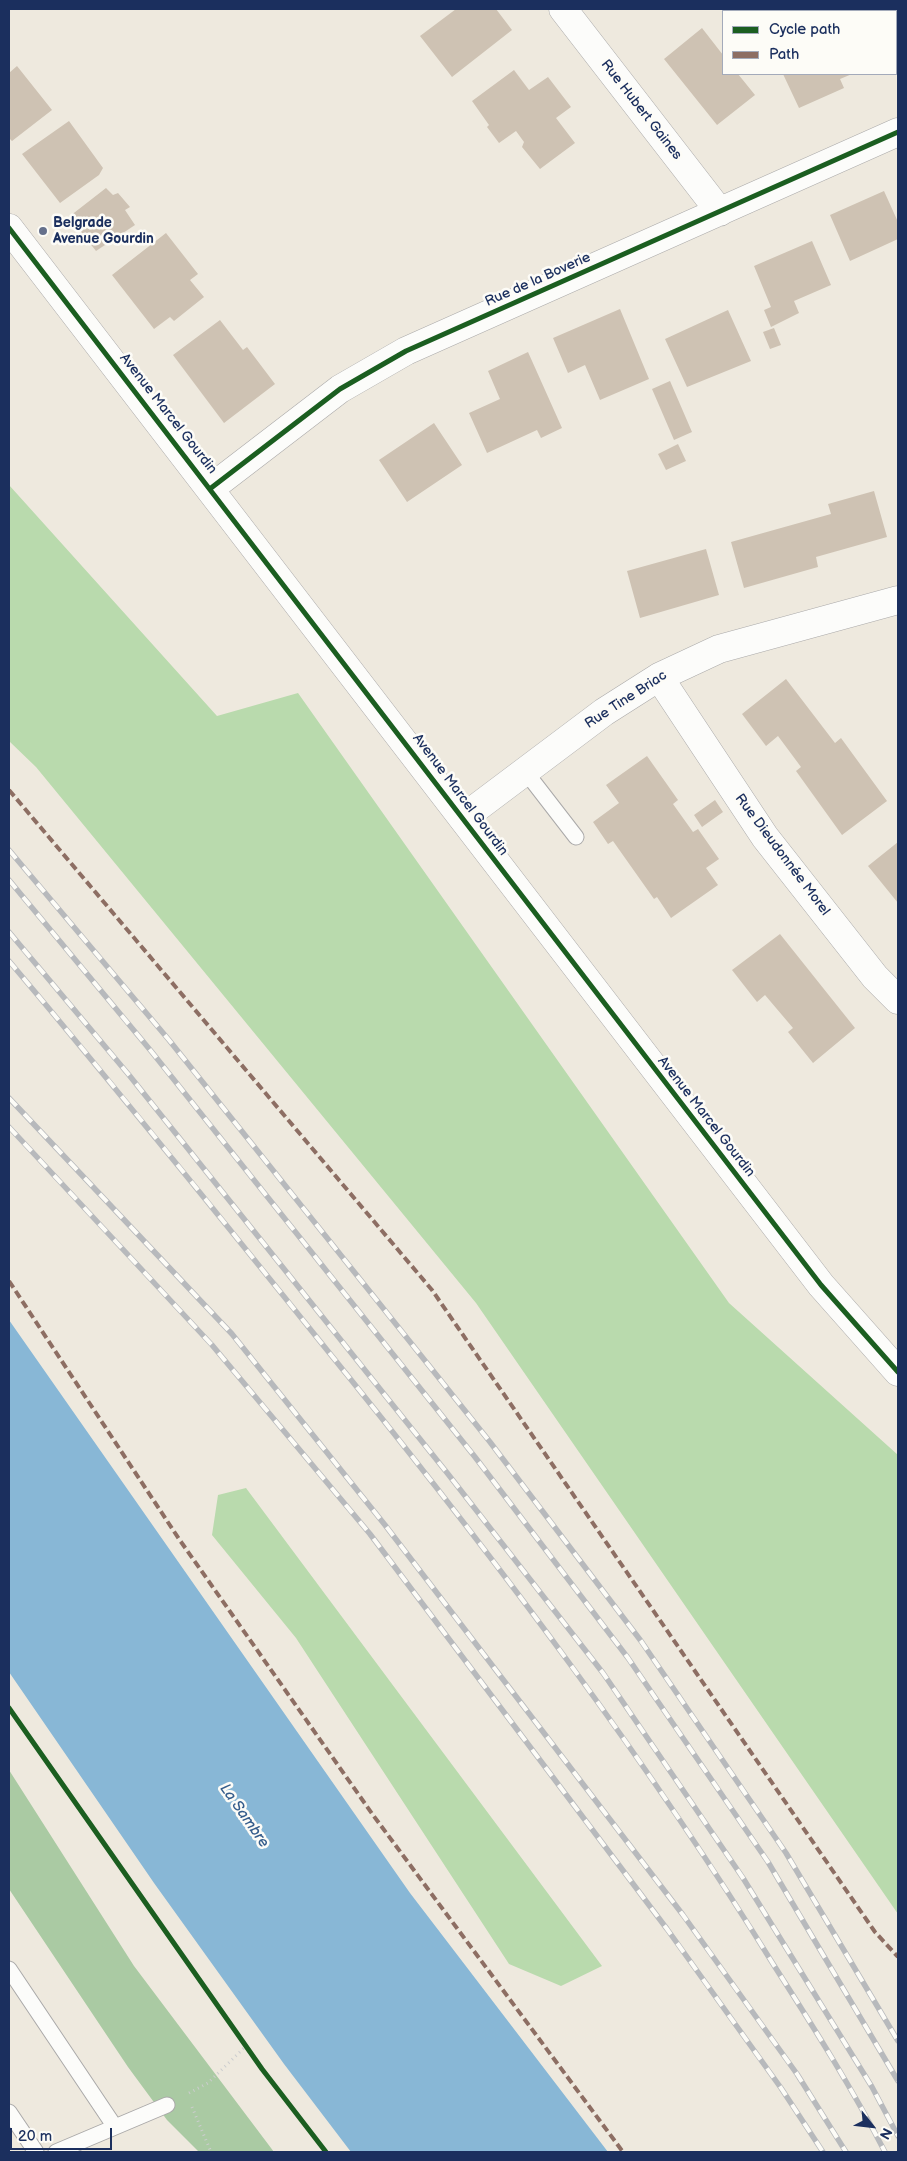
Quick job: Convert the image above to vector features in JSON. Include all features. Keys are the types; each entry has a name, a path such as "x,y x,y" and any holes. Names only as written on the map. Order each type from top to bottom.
{"street":[{"name":"Rue Hubert Gaines","path":"563,9 720,212"},
{"name":"Rue de la Boverie","path":"210,488 340,390 406,350 898,132"},
{"name":"Avenue Marcel Gourdin","path":"9,228 821,1285 898,1372"},
{"name":"Rue Tine Briac","path":"463,818 604,712 659,677 719,649 898,600"},
{"name":"Rue Dieudonnée Morel","path":"659,677 765,837 875,977 898,1000"}],"lane":[{"path":"525,771 576,838"},
{"path":"9,1969 115,2127"},
{"path":"56,2152 166,2105"},
{"path":"9,2112 36,2152"}],"path":[{"path":"166,2105 208,2083 246,2046"},
{"path":"187,2094 211,2152"}],"green space":[{"path":"9,485 217,716 298,693 729,1303 898,1455 898,1914 476,1303 36,767 9,741"},
{"path":"246,1488 602,1966 561,1986 509,1964 296,1638 212,1535 218,1495"},
{"path":"9,1770 134,1966 274,2152 199,2152 167,2120 128,2067 9,1889"}],"water":[{"name":"La Sambre","path":"9,1320 410,1893 608,2152 351,2152 284,2064 154,1883 9,1672"}],"building":[{"path":"456,9 496,9 512,30 452,77 420,36"},
{"path":"898,9 898,49 897,10 864,10"},
{"path":"702,28 722,54 722,75 739,75 755,95 717,125 664,59"},
{"path":"17,66 52,110 12,141 9,138 9,73"},
{"path":"514,70 529,90 548,77 571,107 556,118 575,143 540,169 522,147 524,142 516,131 499,143 472,101"},
{"path":"783,75 850,75 840,79 844,88 799,108"},
{"path":"69,121 103,168 99,175 60,203 22,154"},
{"path":"106,188 113,195 118,193 130,207 125,210 135,225 96,251 70,216"},
{"path":"884,191 898,222 898,239 850,261 830,215"},
{"path":"166,233 198,274 190,280 204,297 174,321 170,317 154,329 112,275"},
{"path":"812,241 831,285 794,301 799,313 771,327 764,310 771,307 754,266"},
{"path":"620,309 649,379 600,400 585,365 568,373 553,338"},
{"path":"728,310 751,361 687,387 665,339"},
{"path":"220,320 243,350 247,347 275,384 224,423 173,355"},
{"path":"774,328 781,345 770,349 763,332"},
{"path":"528,352 562,428 541,438 537,430 487,453 469,413 500,399 488,371"},
{"path":"670,381 692,432 674,440 652,389"},
{"path":"434,423 462,465 407,502 379,460"},
{"path":"678,444 686,461 666,470 658,454"},
{"path":"874,491 887,537 816,557 818,567 744,588 731,542 831,514 828,504"},
{"path":"706,549 719,595 640,618 627,571"},
{"path":"786,679 835,743 841,738 887,801 842,835 796,771 801,767 778,736 766,746 742,714"},
{"path":"647,756 678,800 673,804 693,832 698,829 719,859 706,868 718,885 671,918 657,897 654,899 613,841 608,844 593,822 619,803 606,785"},
{"path":"715,800 723,812 702,827 694,815"},
{"path":"898,842 898,903 868,866"},
{"path":"780,934 855,1028 813,1063 788,1032 793,1028 765,995 757,1002 732,970"}],"railway":[{"path":"9,850 169,1040 490,1442 641,1641 786,1853 898,2041"},
{"path":"9,880 151,1051 475,1457 628,1658 768,1862 898,2081"},
{"path":"9,932 129,1075 448,1474 603,1673 743,1878 872,2087 898,2136"},
{"path":"9,961 137,1115 348,1376 516,1591 624,1739 726,1890 832,2058 885,2152"},
{"path":"9,1098 232,1334 385,1525 683,1915 797,2074 846,2152"},
{"path":"9,1127 212,1345 370,1534 667,1929 781,2088 823,2152"}],"marked path":[{"path":"9,790 432,1290 875,1932 898,1957"},
{"path":"9,1281 179,1539 373,1815 623,2152"}],"cycle path":[{"path":"211,488 340,389 406,351 898,132"},
{"path":"9,228 821,1285 898,1372"},
{"path":"9,1708 262,2069 326,2152"}],"place":[{"name":"Belgrade Avenue Gourdin","path":"43,231"}]}
